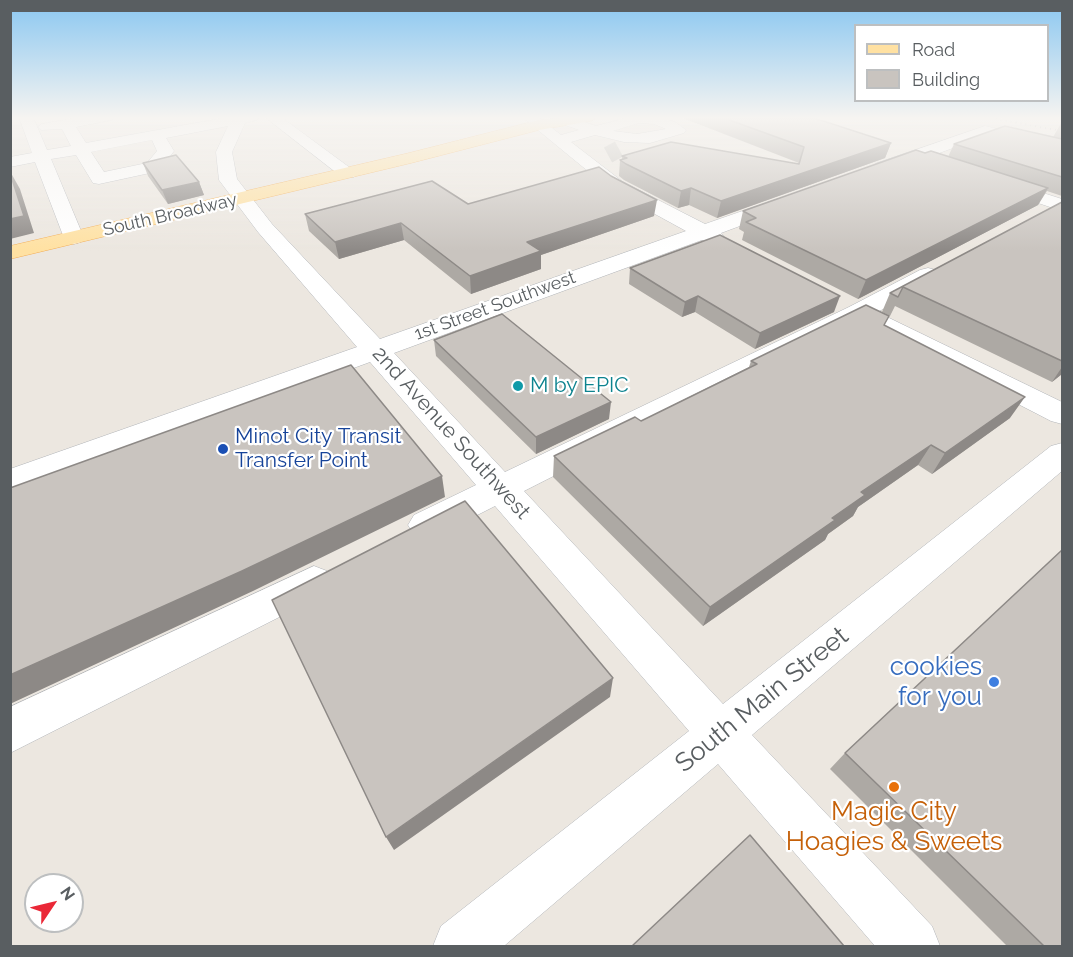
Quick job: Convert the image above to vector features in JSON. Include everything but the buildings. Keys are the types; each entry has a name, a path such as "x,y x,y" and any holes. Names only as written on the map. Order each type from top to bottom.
{"main road":[{"name":"South Broadway","path":"10,253 388,162"}],"street":[{"path":"44,162 74,238"},
{"path":"89,162 99,179 153,167 157,162"},
{"name":"2nd Avenue Southwest","path":"225,162 228,180 266,228 912,946"},
{"path":"333,162 348,173"},
{"path":"616,162 634,196 734,248"},
{"path":"858,176 884,162"},
{"path":"932,162 945,166"},
{"path":"987,180 1062,205"},
{"name":"1st Street Southwest","path":"10,482 802,196"},
{"path":"1041,216 1062,205"},
{"path":"395,541 848,307 949,264"},
{"path":"848,307 1062,414"},
{"name":"South Main Street","path":"462,946 1062,454"},
{"path":"10,731 342,568"}],"place":[{"name":"M by EPIC","path":"518,386"},
{"name":"Minot City Transit Transfer Point","path":"223,449"},
{"name":"cookies for you","path":"994,682"},
{"name":"Magic City Hoagies & Sweets","path":"894,787"}]}
